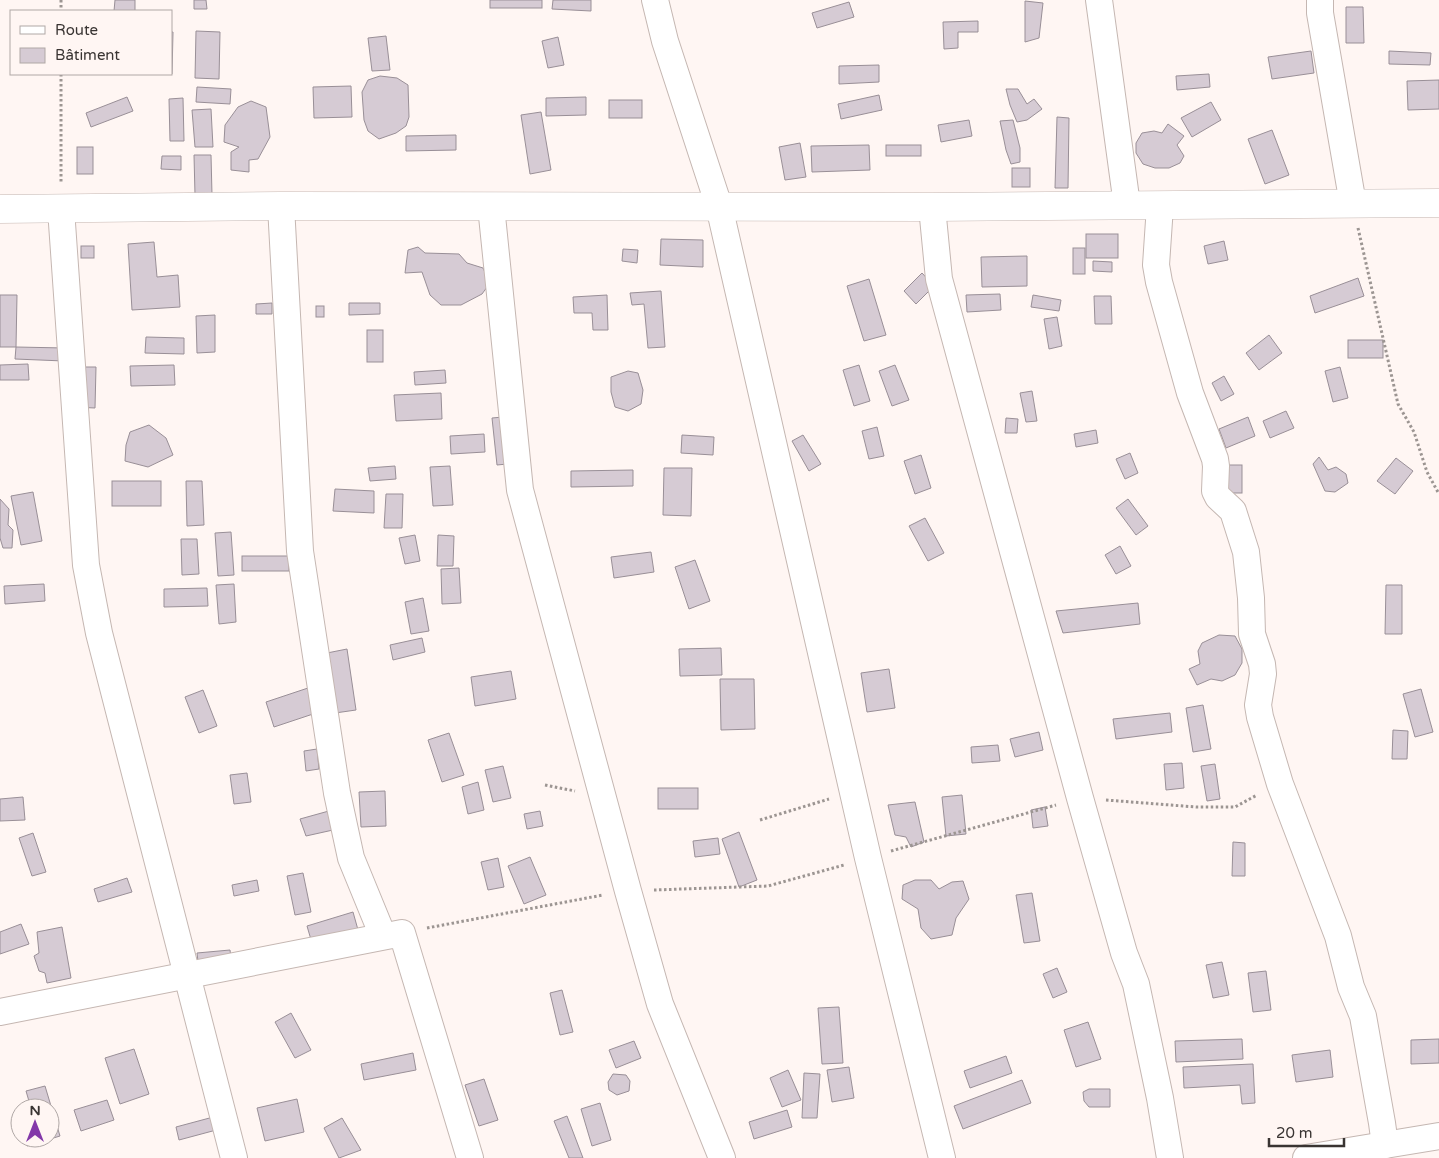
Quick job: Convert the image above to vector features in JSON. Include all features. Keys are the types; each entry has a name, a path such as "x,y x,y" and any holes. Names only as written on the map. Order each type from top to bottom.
{"street":[{"path":"655,0 665,41 719,206 853,792 942,1158"},
{"path":"1099,0 1127,205"},
{"path":"1320,0 1320,13 1353,204"},
{"path":"0,209 281,206 932,207 1439,203"},
{"path":"281,206 301,560 339,802 351,858 393,935 470,1158"},
{"path":"491,206 520,490 660,1004 722,1158"},
{"path":"1160,206 1156,266 1159,282 1190,393 1215,459 1215,491 1218,497 1233,511 1246,552 1251,598 1252,634 1262,664 1263,674 1258,705 1280,784 1338,936 1351,987 1363,1016 1382,1123 1384,1145"},
{"path":"932,207 939,279 1080,798 1124,952 1136,984 1160,1098 1170,1158"},
{"path":"61,209 86,565 98,633 234,1158"},
{"path":"0,1012 393,935"},
{"path":"1306,1158 1439,1136"}],"path":[{"path":"61,75 61,209"},
{"path":"1353,204 1398,404 1414,432 1427,472 1439,494"},
{"path":"1080,798 1196,807 1235,807 1280,784"},
{"path":"760,820 853,792"},
{"path":"393,935 628,891"}],"building":[{"path":"115,0 135,0 135,10 114,10"},
{"path":"194,0 206,0 207,9 194,9"},
{"path":"490,0 542,0 542,8 490,8"},
{"path":"553,0 591,0 591,11 552,9"},
{"path":"1025,1 1043,3 1039,38 1025,42"},
{"path":"849,2 854,17 817,28 812,13"},
{"path":"1346,7 1363,7 1364,43 1346,43"},
{"path":"978,21 978,32 958,32 958,48 944,49 943,22"},
{"path":"196,31 220,32 219,79 195,78"},
{"path":"172,32 173,32 172,74"},
{"path":"386,36 390,70 372,71 368,38"},
{"path":"558,37 564,65 548,68 542,41"},
{"path":"1311,51 1314,73 1272,79 1268,57"},
{"path":"1389,51 1431,53 1430,65 1389,64"},
{"path":"879,65 879,82 839,84 839,66"},
{"path":"1209,74 1210,87 1177,90 1176,76"},
{"path":"380,76 397,78 408,85 409,117 406,126 396,133 379,139 368,131 364,120 362,92 368,80"},
{"path":"1439,80 1439,109 1408,110 1407,81"},
{"path":"351,86 352,117 314,118 313,87"},
{"path":"197,87 231,89 230,104 196,102"},
{"path":"1006,89 1018,89 1027,104 1034,99 1042,109 1027,120 1017,122"},
{"path":"879,95 882,110 841,119 838,104"},
{"path":"127,97 133,111 91,127 86,113"},
{"path":"586,97 586,115 546,116 546,98"},
{"path":"183,98 184,141 170,141 169,99"},
{"path":"609,100 642,100 642,118 609,118"},
{"path":"251,101 266,107 270,137 258,159 249,160 249,172 231,170 231,152 239,147 224,142 225,125 238,107"},
{"path":"1211,102 1221,120 1192,137 1181,118"},
{"path":"211,109 213,147 195,147 192,110"},
{"path":"541,112 551,170 530,174 521,115"},
{"path":"1057,117 1069,118 1068,188 1055,188"},
{"path":"969,120 972,136 941,142 938,125"},
{"path":"1013,120 1020,148 1020,162 1011,164 1000,121"},
{"path":"1168,124 1184,136 1177,145 1184,156 1180,163 1169,168 1155,168 1143,164 1136,153 1136,143 1142,133 1154,131 1162,133"},
{"path":"1272,130 1289,175 1265,184 1248,139"},
{"path":"456,135 456,150 406,151 406,136"},
{"path":"800,143 806,177 785,180 779,147"},
{"path":"869,145 870,170 812,172 811,146"},
{"path":"886,145 921,145 921,156 886,156"},
{"path":"77,147 93,147 93,174 77,174"},
{"path":"194,155 211,155 212,195 195,195"},
{"path":"162,156 181,156 181,170 161,169"},
{"path":"1012,168 1030,168 1030,187 1012,187"},
{"path":"1086,234 1118,234 1118,258 1086,258"},
{"path":"661,239 703,240 703,267 660,265"},
{"path":"1224,241 1228,260 1208,264 1204,246"},
{"path":"154,242 157,277 178,275 180,307 132,310 128,244"},
{"path":"81,246 94,246 94,258 81,258"},
{"path":"418,247 425,253 459,254 467,263 483,268 490,283 482,294 461,305 441,305 430,295 422,272 405,273 408,250"},
{"path":"1073,248 1085,248 1085,274 1073,274"},
{"path":"623,249 638,250 637,263 622,261"},
{"path":"1027,256 1027,286 982,287 981,257"},
{"path":"1093,261 1112,262 1112,272 1093,271"},
{"path":"922,273 934,286 916,304 904,291"},
{"path":"1358,278 1364,296 1315,313 1310,296"},
{"path":"869,279 886,335 864,341 847,286"},
{"path":"661,291 665,347 648,348 644,304 632,305 630,293"},
{"path":"1000,294 1001,310 967,312 966,295"},
{"path":"0,295 17,295 16,347 0,347"},
{"path":"607,295 608,330 593,330 592,313 574,313 573,297"},
{"path":"1033,295 1061,300 1059,311 1031,307"},
{"path":"1094,296 1111,296 1112,324 1095,324"},
{"path":"272,303 272,314 256,314 256,304"},
{"path":"349,303 380,303 380,314 349,315"},
{"path":"316,306 324,306 324,317 316,317"},
{"path":"215,315 215,352 197,353 196,316"},
{"path":"1057,317 1062,346 1049,349 1044,319"},
{"path":"367,330 383,330 383,362 367,362"},
{"path":"1269,335 1282,353 1259,370 1246,353"},
{"path":"146,337 184,338 184,354 145,353"},
{"path":"1348,340 1383,340 1383,358 1348,358"},
{"path":"16,347 65,348 64,361 15,359"},
{"path":"28,364 29,380 0,380 0,365"},
{"path":"174,365 175,385 131,386 130,366"},
{"path":"859,365 870,401 854,406 843,370"},
{"path":"895,365 909,400 892,406 879,371"},
{"path":"75,367 96,367 95,408 74,407"},
{"path":"1340,367 1348,398 1333,402 1325,371"},
{"path":"445,370 446,383 415,385 414,372"},
{"path":"628,371 638,373 643,390 641,404 628,411 615,407 611,392 611,377"},
{"path":"1224,376 1234,394 1221,401 1212,383"},
{"path":"1032,391 1037,421 1026,422 1020,393"},
{"path":"441,393 442,419 396,421 394,395"},
{"path":"1286,411 1294,428 1270,438 1263,421"},
{"path":"514,416 518,463 497,465 492,418"},
{"path":"1248,417 1255,436 1226,448 1219,429"},
{"path":"1006,418 1018,419 1017,433 1005,433"},
{"path":"149,425 166,438 173,455 148,467 125,461 126,445 130,432"},
{"path":"877,427 884,456 869,459 862,431"},
{"path":"1096,430 1098,443 1076,447 1074,434"},
{"path":"484,434 485,452 451,454 450,436"},
{"path":"682,435 714,437 713,455 681,453"},
{"path":"803,435 821,464 809,471 792,441"},
{"path":"1130,453 1138,473 1125,479 1116,459"},
{"path":"921,455 931,488 915,494 904,461"},
{"path":"1319,457 1328,470 1336,467 1346,474 1348,483 1335,492 1325,491 1313,464"},
{"path":"1396,458 1413,471 1395,494 1377,481"},
{"path":"1224,465 1242,465 1242,493 1224,493"},
{"path":"395,466 396,479 370,481 368,468"},
{"path":"450,466 453,505 433,506 430,467"},
{"path":"664,468 692,468 691,516 663,515"},
{"path":"633,470 633,486 571,487 571,471"},
{"path":"112,481 161,481 161,506 112,506"},
{"path":"186,481 202,481 204,525 187,526"},
{"path":"335,489 374,491 374,513 333,511"},
{"path":"33,492 42,541 21,545 11,496"},
{"path":"386,494 403,494 402,528 384,528"},
{"path":"0,499 9,509 8,525 13,530 12,548 3,548 0,538"},
{"path":"1128,499 1148,526 1136,535 1116,508"},
{"path":"925,518 944,553 928,561 909,526"},
{"path":"231,532 234,575 218,576 215,533"},
{"path":"415,535 420,561 405,564 399,538"},
{"path":"438,535 454,536 453,566 437,566"},
{"path":"181,539 197,539 199,574 182,575"},
{"path":"1120,546 1131,566 1116,574 1105,555"},
{"path":"651,552 654,572 614,578 611,557"},
{"path":"242,556 289,556 289,571 242,571"},
{"path":"695,560 710,601 689,609 675,567"},
{"path":"459,568 461,603 442,604 441,569"},
{"path":"44,584 45,601 5,604 4,586"},
{"path":"234,584 236,622 219,624 216,585"},
{"path":"1386,585 1402,585 1402,634 1385,634"},
{"path":"207,588 208,606 164,607 164,589"},
{"path":"423,598 429,631 411,634 405,602"},
{"path":"1138,603 1140,624 1063,633 1056,611"},
{"path":"1219,635 1235,636 1242,649 1242,663 1235,675 1222,681 1211,679 1197,685 1189,669 1200,664 1198,651 1202,643"},
{"path":"422,638 425,652 393,660 390,645"},
{"path":"721,648 722,675 680,676 679,649"},
{"path":"347,649 356,710 335,713 327,653"},
{"path":"889,669 895,708 867,712 861,673"},
{"path":"511,671 516,699 475,706 471,677"},
{"path":"720,679 754,679 755,729 721,730"},
{"path":"311,687 319,712 274,727 266,702"},
{"path":"1421,689 1433,732 1415,737 1403,694"},
{"path":"203,690 217,726 199,733 185,697"},
{"path":"1203,705 1211,749 1193,752 1186,708"},
{"path":"1170,713 1172,732 1116,739 1113,719"},
{"path":"1393,730 1408,731 1407,759 1392,759"},
{"path":"1039,732 1043,750 1015,757 1010,739"},
{"path":"449,733 464,775 442,782 428,740"},
{"path":"998,745 1000,761 972,763 971,747"},
{"path":"317,749 319,769 306,771 304,751"},
{"path":"1182,763 1184,788 1166,790 1164,764"},
{"path":"1215,764 1220,799 1207,801 1201,766"},
{"path":"503,766 511,798 493,802 485,770"},
{"path":"247,773 251,802 234,804 230,775"},
{"path":"478,782 484,810 468,814 462,787"},
{"path":"658,788 698,788 698,809 658,809"},
{"path":"385,791 386,826 361,827 359,792"},
{"path":"962,795 966,834 946,836 942,797"},
{"path":"23,797 25,820 0,821 0,799"},
{"path":"915,802 924,842 911,847 906,837 895,835 888,805"},
{"path":"1045,807 1048,826 1033,828 1031,810"},
{"path":"336,809 342,828 306,836 300,819"},
{"path":"540,811 543,826 527,829 524,814"},
{"path":"739,832 757,880 739,887 722,839"},
{"path":"33,833 46,872 32,876 19,838"},
{"path":"718,838 720,854 695,857 693,841"},
{"path":"1233,842 1245,843 1245,876 1232,876"},
{"path":"530,857 546,895 524,904 508,866"},
{"path":"498,858 504,887 488,890 481,862"},
{"path":"303,873 311,912 295,915 287,876"},
{"path":"127,878 132,892 98,902 94,889"},
{"path":"257,880 259,891 234,896 232,885"},
{"path":"915,880 931,880 939,889 952,882 963,881 969,899 956,918 952,935 931,939 921,928 918,909 902,899 903,885"},
{"path":"1032,893 1040,941 1024,943 1016,895"},
{"path":"353,912 360,937 314,950 307,926"},
{"path":"21,924 29,944 0,954 0,932"},
{"path":"62,927 71,978 47,983 45,973 39,971 34,956 39,953 37,932"},
{"path":"230,950 232,967 199,970 197,953"},
{"path":"1222,962 1229,995 1213,998 1206,965"},
{"path":"1057,968 1067,992 1053,998 1043,974"},
{"path":"1266,971 1271,1010 1253,1012 1248,973"},
{"path":"562,990 573,1032 560,1035 550,993"},
{"path":"839,1007 843,1063 822,1064 818,1008"},
{"path":"291,1013 311,1050 295,1058 275,1022"},
{"path":"1088,1022 1101,1059 1076,1067 1064,1030"},
{"path":"1242,1039 1243,1059 1176,1062 1175,1041"},
{"path":"1439,1039 1439,1063 1411,1064 1411,1040"},
{"path":"634,1041 641,1058 616,1068 609,1050"},
{"path":"134,1049 149,1094 120,1104 105,1058"},
{"path":"1330,1050 1333,1077 1296,1082 1292,1055"},
{"path":"413,1053 416,1070 364,1080 361,1064"},
{"path":"1006,1056 1012,1073 970,1088 964,1071"},
{"path":"1253,1064 1255,1103 1242,1104 1240,1085 1184,1088 1183,1067"},
{"path":"849,1067 854,1098 832,1102 827,1070"},
{"path":"788,1070 801,1100 782,1107 770,1078"},
{"path":"804,1073 820,1074 817,1118 802,1118"},
{"path":"613,1074 626,1075 630,1081 629,1091 617,1095 609,1090 608,1082"},
{"path":"484,1079 498,1120 479,1126 465,1085"},
{"path":"1022,1080 1031,1103 963,1129 954,1106"},
{"path":"45,1086 49,1098 28,1098 26,1091"},
{"path":"1089,1089 1110,1089 1110,1107 1089,1107 1084,1101 1083,1092"},
{"path":"297,1099 304,1132 265,1141 257,1108"},
{"path":"107,1100 114,1120 81,1131 74,1110"},
{"path":"600,1103 611,1140 592,1146 581,1109"},
{"path":"787,1110 792,1127 754,1139 749,1122"},
{"path":"217,1116 220,1129 179,1140 176,1127"},
{"path":"567,1116 583,1158 569,1158 554,1121"},
{"path":"342,1118 361,1150 339,1158 324,1128"}]}
